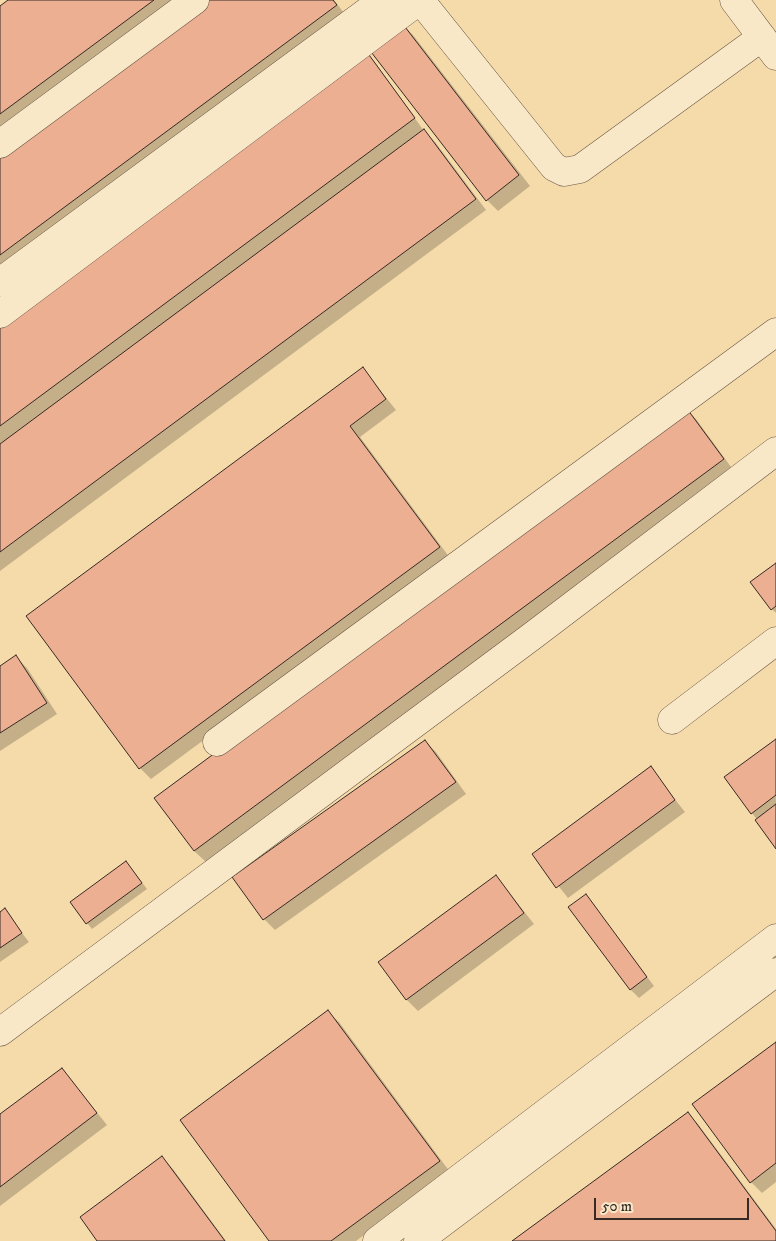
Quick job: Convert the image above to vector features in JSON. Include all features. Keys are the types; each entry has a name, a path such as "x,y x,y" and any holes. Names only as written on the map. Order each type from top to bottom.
{"street":[{"path":"0,144 194,0"},
{"path":"0,282 355,8 383,0"},
{"path":"0,314 420,0 554,167 564,172 580,169 769,47 734,0"},
{"path":"217,742 776,332"},
{"path":"0,1032 531,637 776,451"},
{"path":"672,720 776,641"},
{"path":"377,1241 776,938"},
{"path":"418,1241 544,1149 776,972"}],"building":[{"path":"8,0 154,0 0,114 0,6"},
{"path":"198,0 333,0 337,5 0,255 0,147"},
{"path":"402,23 519,175 486,201 368,48"},
{"path":"364,48 415,118 0,426 0,318"},
{"path":"424,129 476,199 0,552 0,444"},
{"path":"363,367 386,399 350,426 440,547 139,769 26,616"},
{"path":"685,406 724,459 194,851 154,798"},
{"path":"776,563 776,606 771,610 750,582"},
{"path":"16,655 47,703 0,733 0,666"},
{"path":"776,739 776,795 751,814 724,777"},
{"path":"425,740 456,782 263,920 232,877"},
{"path":"651,766 675,800 556,888 532,854"},
{"path":"776,804 776,849 755,820"},
{"path":"126,861 142,883 86,924 70,902"},
{"path":"496,875 524,913 406,1000 378,962"},
{"path":"586,894 647,977 630,990 568,907"},
{"path":"5,908 22,933 0,948 0,912"},
{"path":"328,1010 440,1161 331,1241 269,1241 180,1120"},
{"path":"776,1042 776,1163 750,1183 692,1104"},
{"path":"62,1068 97,1113 0,1187 0,1114"},
{"path":"688,1112 776,1231 776,1241 512,1241"},
{"path":"162,1156 225,1241 97,1241 80,1217"}]}
